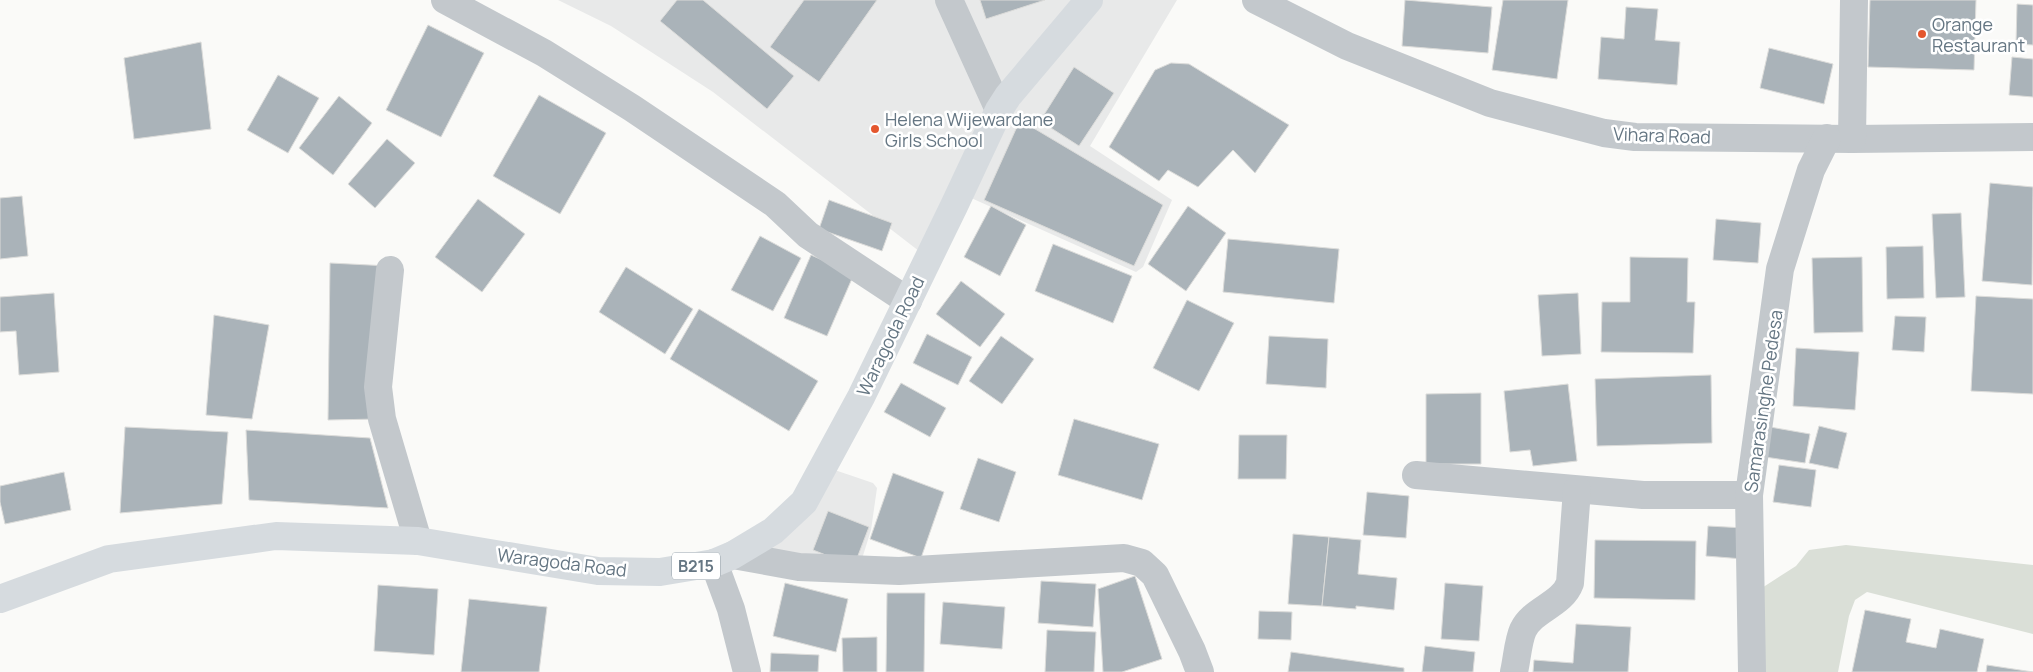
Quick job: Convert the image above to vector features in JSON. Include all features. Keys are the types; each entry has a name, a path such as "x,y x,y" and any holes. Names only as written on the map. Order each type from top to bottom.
{"main road":[{"name":"Waragoda Road","path":"0,598 109,558 276,536 418,541 598,571 660,572 723,559 772,531 804,502 861,397 999,110 1008,96 1089,0"}],"street":[{"path":"445,0 544,53 632,108 775,204 808,235 908,301"},
{"path":"949,0 999,110"},
{"name":"Vihara Road","path":"1256,0 1347,46 1490,103 1604,133 1635,137 2033,137"},
{"path":"1839,138 1854,0"},
{"name":"Samarasinghe Pedesa","path":"1752,672 1749,495 1780,269 1812,170 1839,138"},
{"path":"390,270 378,387 382,420 418,541"},
{"path":"1416,475 1643,496 1749,495"},
{"path":"1514,672 1523,630 1529,622 1567,592 1570,583 1577,490"},
{"path":"747,672 731,609 723,559 799,567 899,571 1124,558 1142,563 1155,575 1192,651 1200,672"}],"shaded area":[{"path":"558,0 1177,0 1090,146 1172,200 1143,267 1136,272 960,193 928,258 713,92 611,26"},
{"path":"823,466 873,483 877,488 871,530 861,562 733,555"},
{"path":"1846,545 2033,565 2033,634 1867,592 1855,600 1849,616 1838,672 1752,672 1751,595 1796,566 1809,550"}],"building":[{"path":"677,0 703,0 794,76 767,109 660,21"},
{"path":"804,0 877,0 819,82 770,47"},
{"path":"980,0 1045,0 986,19"},
{"path":"1405,0 1492,7 1488,53 1402,46"},
{"path":"1503,0 1568,0 1557,79 1492,70"},
{"name":"Orange Restaurant","path":"1870,0 1976,0 1974,70 1868,67"},
{"path":"2017,4 2033,5 2033,45 2016,44"},
{"path":"1626,7 1658,9 1655,40 1680,42 1677,85 1598,79 1601,37 1624,39"},
{"path":"428,25 484,53 441,137 386,110"},
{"path":"201,42 211,129 134,139 124,58"},
{"path":"1769,48 1833,64 1824,104 1760,88"},
{"path":"2012,57 2033,59 2033,97 2009,95"},
{"path":"1171,63 1189,64 1289,125 1255,173 1233,150 1198,187 1168,170 1159,181 1109,147 1155,70"},
{"path":"1074,67 1114,93 1079,146 1040,121"},
{"path":"278,75 319,98 288,153 247,130"},
{"path":"539,95 606,133 560,214 493,176"},
{"path":"339,96 372,123 333,175 299,148"},
{"path":"1020,120 1163,205 1134,266 984,200"},
{"path":"387,139 415,163 375,208 348,184"},
{"path":"1990,183 2033,187 2032,285 1982,281"},
{"path":"22,196 28,256 0,259 0,198"},
{"path":"478,199 525,234 482,292 435,257"},
{"path":"829,200 892,223 882,251 819,229"},
{"path":"991,206 1026,225 1000,276 964,257"},
{"path":"1188,206 1226,233 1186,291 1148,264"},
{"path":"1961,213 1965,297 1936,298 1932,214"},
{"path":"1716,219 1761,223 1758,263 1713,260"},
{"path":"760,236 801,258 773,311 731,290"},
{"path":"1228,239 1339,249 1334,303 1223,292"},
{"path":"1053,244 1132,276 1113,323 1035,291"},
{"path":"1923,246 1924,298 1887,299 1886,247"},
{"path":"811,255 854,274 827,336 784,318"},
{"path":"1630,257 1688,258 1687,302 1695,302 1693,353 1601,352 1602,302 1630,302"},
{"path":"1862,257 1863,332 1814,333 1812,258"},
{"path":"330,263 389,266 377,419 328,420"},
{"path":"626,267 693,309 665,354 599,312"},
{"path":"961,281 1005,314 980,347 936,314"},
{"path":"54,293 59,372 19,375 16,331 0,332 0,297"},
{"path":"1578,293 1581,354 1542,356 1538,295"},
{"path":"1976,296 2033,299 2033,394 1971,391"},
{"path":"1187,300 1234,323 1199,391 1153,368"},
{"path":"699,309 818,381 789,431 670,359"},
{"path":"214,315 269,325 252,419 206,415"},
{"path":"1895,316 1926,317 1924,352 1892,350"},
{"path":"927,334 972,357 958,385 913,363"},
{"path":"1001,336 1034,359 1002,404 969,381"},
{"path":"1269,336 1328,339 1326,388 1266,384"},
{"path":"1796,348 1859,352 1855,410 1793,406"},
{"path":"1711,375 1712,443 1597,446 1595,379"},
{"path":"901,383 946,408 930,437 884,412"},
{"path":"1568,384 1577,461 1533,466 1530,450 1510,452 1504,391"},
{"path":"1481,393 1481,464 1426,464 1426,394"},
{"path":"1074,419 1159,444 1142,500 1058,475"},
{"path":"1819,426 1847,433 1838,469 1809,463"},
{"path":"125,427 228,432 222,504 120,513"},
{"path":"1770,427 1810,434 1805,463 1765,457"},
{"path":"246,430 370,438 388,508 249,500"},
{"path":"1239,435 1287,435 1286,479 1238,479"},
{"path":"978,458 1016,472 999,522 960,509"},
{"path":"1779,465 1816,470 1811,507 1773,502"},
{"path":"64,472 71,510 5,524 0,502 0,486"},
{"path":"893,473 944,492 921,558 870,539"},
{"path":"1367,492 1409,496 1406,538 1363,535"},
{"path":"828,511 869,527 854,566 813,550"},
{"path":"1708,526 1745,528 1743,559 1706,556"},
{"path":"1293,534 1329,537 1322,606 1288,604"},
{"path":"1329,537 1361,540 1358,574 1397,578 1394,610 1356,606 1356,609 1322,606"},
{"path":"1595,540 1696,541 1695,600 1594,598"},
{"path":"1135,576 1162,659 1122,672 1103,672 1098,589"},
{"path":"1041,581 1096,584 1093,627 1038,623"},
{"path":"785,583 848,599 836,652 773,636"},
{"path":"1445,583 1483,586 1479,641 1441,639"},
{"path":"378,585 438,589 434,655 374,651"},
{"path":"887,593 925,593 924,672 886,672"},
{"path":"469,599 547,607 539,672 461,672"},
{"path":"943,602 1005,607 1002,649 940,644"},
{"path":"1865,610 1911,619 1906,642 1936,648 1940,629 1984,639 1977,672 1852,672"},
{"path":"1259,611 1292,612 1291,640 1258,639"},
{"path":"1576,624 1631,627 1628,672 1533,672 1534,660 1573,663"},
{"path":"1047,630 1096,632 1094,672 1045,672"},
{"path":"877,637 877,672 843,672 842,638"},
{"path":"1425,646 1475,652 1473,672 1422,672"},
{"path":"1291,652 1404,668 1404,672 1288,672"},
{"path":"771,653 819,655 818,672 770,672"},
{"path":"1987,665 2033,672 1986,672"}],"place":[{"name":"Orange Restaurant","path":"1922,34"},
{"name":"Helena Wijewardane Girls School","path":"875,129"}]}
